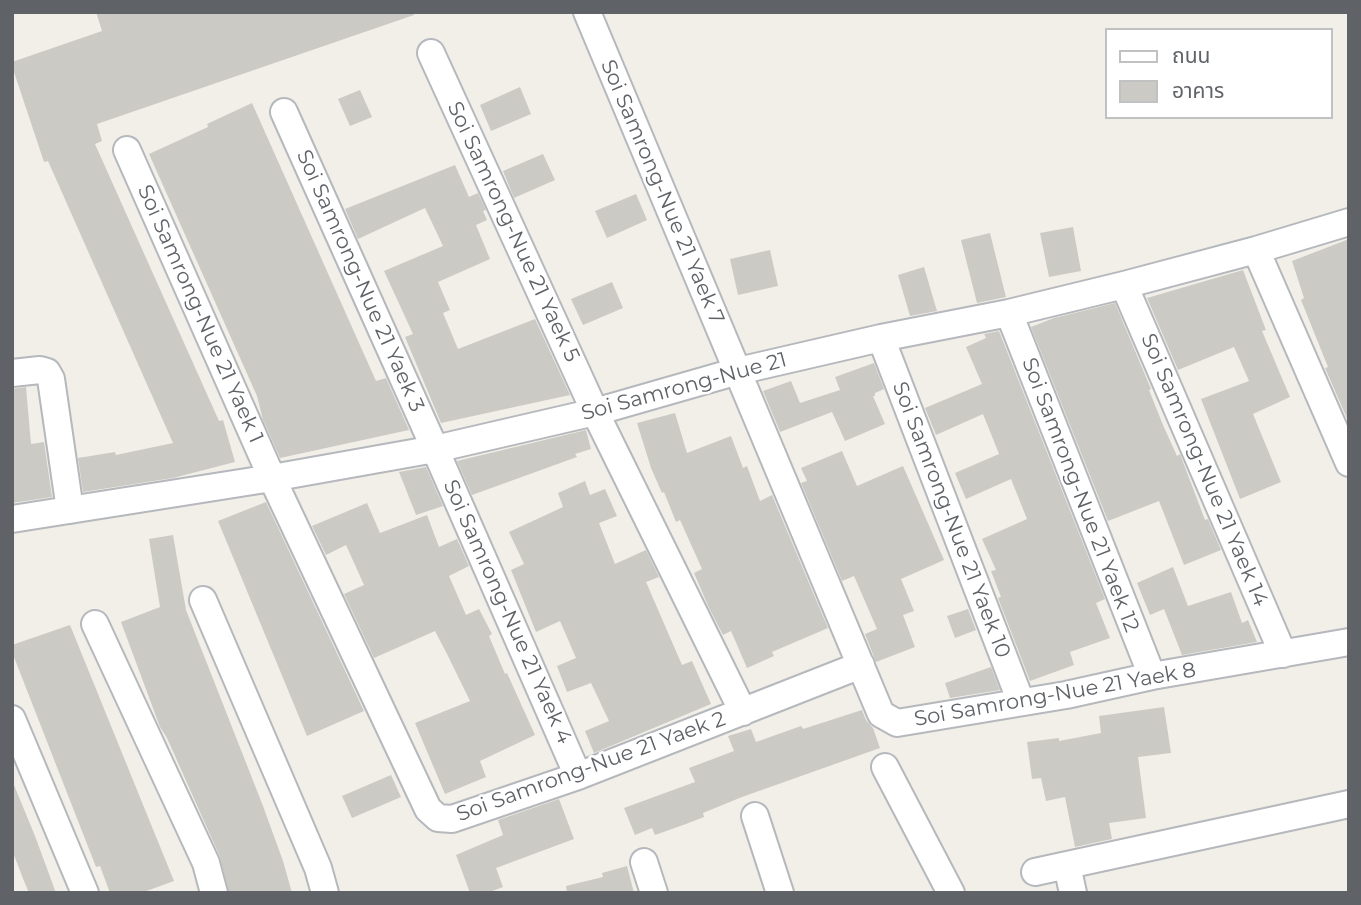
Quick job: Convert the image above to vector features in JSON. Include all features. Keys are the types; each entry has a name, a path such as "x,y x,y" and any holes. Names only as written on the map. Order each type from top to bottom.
{"street":[{"name":"Soi Samrong-Nue 21 Yaek 7","path":"587,12 738,371"},
{"name":"Soi Samrong-Nue 21 Yaek 5","path":"431,53 595,412 743,712"},
{"name":"Soi Samrong-Nue 21 Yaek 3","path":"284,112 435,449"},
{"name":"Soi Samrong-Nue 21 Yaek 1","path":"127,150 272,478"},
{"name":"Soi Samrong-Nue 21","path":"12,519 435,449 595,412 738,371 881,338 1009,313 1124,285 1349,222"},
{"path":"1256,250 1349,463"},
{"name":"Soi Samrong-Nue 21 Yaek 14","path":"1124,285 1283,654"},
{"name":"Soi Samrong-Nue 21 Yaek 12","path":"1009,313 1152,676"},
{"name":"Soi Samrong-Nue 21 Yaek 10","path":"881,338 1021,702"},
{"path":"12,373 40,370 47,372 51,379 70,510"},
{"name":"Soi Samrong-Nue 21 Yaek 8","path":"738,371 881,714 897,723 1066,695 1152,676 1349,642"},
{"name":"Soi Samrong-Nue 21 Yaek 4","path":"435,449 578,776"},
{"name":"Soi Samrong-Nue 21 Yaek 2","path":"272,478 428,809 438,818 452,819 578,776 861,665"},
{"path":"203,600 318,868 326,893"},
{"path":"95,624 206,863 215,893"},
{"path":"12,719 85,893"},
{"path":"885,767 951,893"},
{"path":"1035,872 1349,804"},
{"path":"755,816 780,893"},
{"path":"644,862 654,893"},
{"path":"1067,865 1073,893"}],"building":[{"path":"96,12 413,12 414,15 97,124 102,141 95,144 219,421 223,420 235,462 173,478 83,492 78,458 115,452 116,455 173,443 48,161 44,162 12,66 12,62 102,31"},
{"path":"520,87 531,114 491,131 480,105"},
{"path":"360,90 372,117 350,126 338,99"},
{"path":"252,103 376,381 386,378 409,430 280,458 263,420 257,396 149,154"},
{"path":"543,154 555,180 514,198 503,171"},
{"path":"455,165 469,197 478,193 486,210 483,211 487,220 476,225 490,259 438,282 450,310 443,313 458,349 535,319 570,395 441,423 405,337 413,334 384,271 443,246 425,208 358,239 345,209"},
{"path":"636,194 647,220 607,238 595,211"},
{"path":"1073,227 1081,271 1049,277 1040,233"},
{"path":"990,233 1006,297 977,303 961,240"},
{"path":"1349,239 1349,423 1325,368 1328,367 1301,300 1304,298 1292,261"},
{"path":"770,250 778,286 738,295 730,259"},
{"path":"924,267 937,311 910,316 898,275"},
{"path":"1243,270 1266,330 1262,331 1290,397 1253,414 1281,482 1240,499 1201,399 1249,381 1234,347 1178,370 1147,298"},
{"path":"612,282 623,308 583,325 571,299"},
{"path":"1115,303 1163,425 1177,456 1180,454 1205,520 1208,519 1221,550 1184,565 1159,501 1108,521 1031,327 1054,318"},
{"path":"999,331 1105,599 1096,603 1110,638 1070,652 1074,665 1030,681 998,598 1001,597 991,571 996,570 982,539 1027,519 1011,479 966,499 955,473 999,454 983,414 936,435 925,408 982,384 966,347 986,338 984,334"},
{"path":"874,363 884,389 873,396 885,424 845,441 832,412 780,432 763,391 791,381 800,403 840,390 835,377"},
{"path":"26,387 31,444 44,442 52,497 12,503 12,389"},
{"path":"675,413 687,453 731,436 743,468 747,466 760,501 772,495 828,628 772,652 774,656 747,668 731,631 723,635 709,608 694,573 702,569 680,520 676,522 664,492 662,493 637,423"},
{"path":"586,430 591,449 575,454 577,457 472,495 457,461"},
{"path":"842,451 857,486 903,466 944,560 901,579 914,611 903,615 915,647 876,662 865,634 877,629 854,576 842,581 801,483 807,481 801,468"},
{"path":"426,467 443,506 416,515 399,472"},
{"path":"585,481 590,495 605,489 617,516 599,523 615,564 646,550 659,577 646,582 682,665 692,661 711,704 594,753 585,731 609,721 591,683 567,692 557,666 576,658 560,621 536,632 511,570 524,564 509,532 563,507 558,493"},
{"path":"266,502 364,711 307,736 218,521"},
{"path":"367,503 380,533 427,515 439,547 457,539 469,566 449,576 466,615 479,609 492,634 489,636 505,674 507,673 535,735 480,761 486,777 445,794 415,723 470,701 447,654 435,631 374,658 344,594 364,585 346,545 326,555 312,526"},
{"path":"173,535 186,610 263,806 292,893 229,893 220,857 160,727 121,622 160,607 149,539"},
{"path":"1173,567 1188,606 1231,592 1242,623 1248,620 1257,642 1182,655 1164,609 1150,615 1137,583"},
{"path":"968,609 976,630 955,638 947,616"},
{"path":"70,625 174,881 141,893 110,893 100,866 96,867 12,652 12,645"},
{"path":"991,667 1000,690 950,698 945,683"},
{"path":"1164,707 1171,753 1138,757 1146,818 1109,823 1112,839 1075,847 1065,797 1046,801 1041,778 1032,779 1027,742 1059,738 1059,741 1101,733 1099,716"},
{"path":"862,710 873,728 880,748 742,797 703,813 704,817 686,824 655,835 652,828 635,835 624,808 695,782 689,768 734,751 728,736 751,729 756,742 801,726 803,729"},
{"path":"391,775 401,797 352,818 342,796"},
{"path":"14,785 56,893 29,893 24,881 12,850"},
{"path":"559,799 574,839 496,868 503,887 487,893 470,893 456,855 503,835 498,820"},
{"path":"627,866 634,893 567,893 566,886 603,877 602,873"}]}
